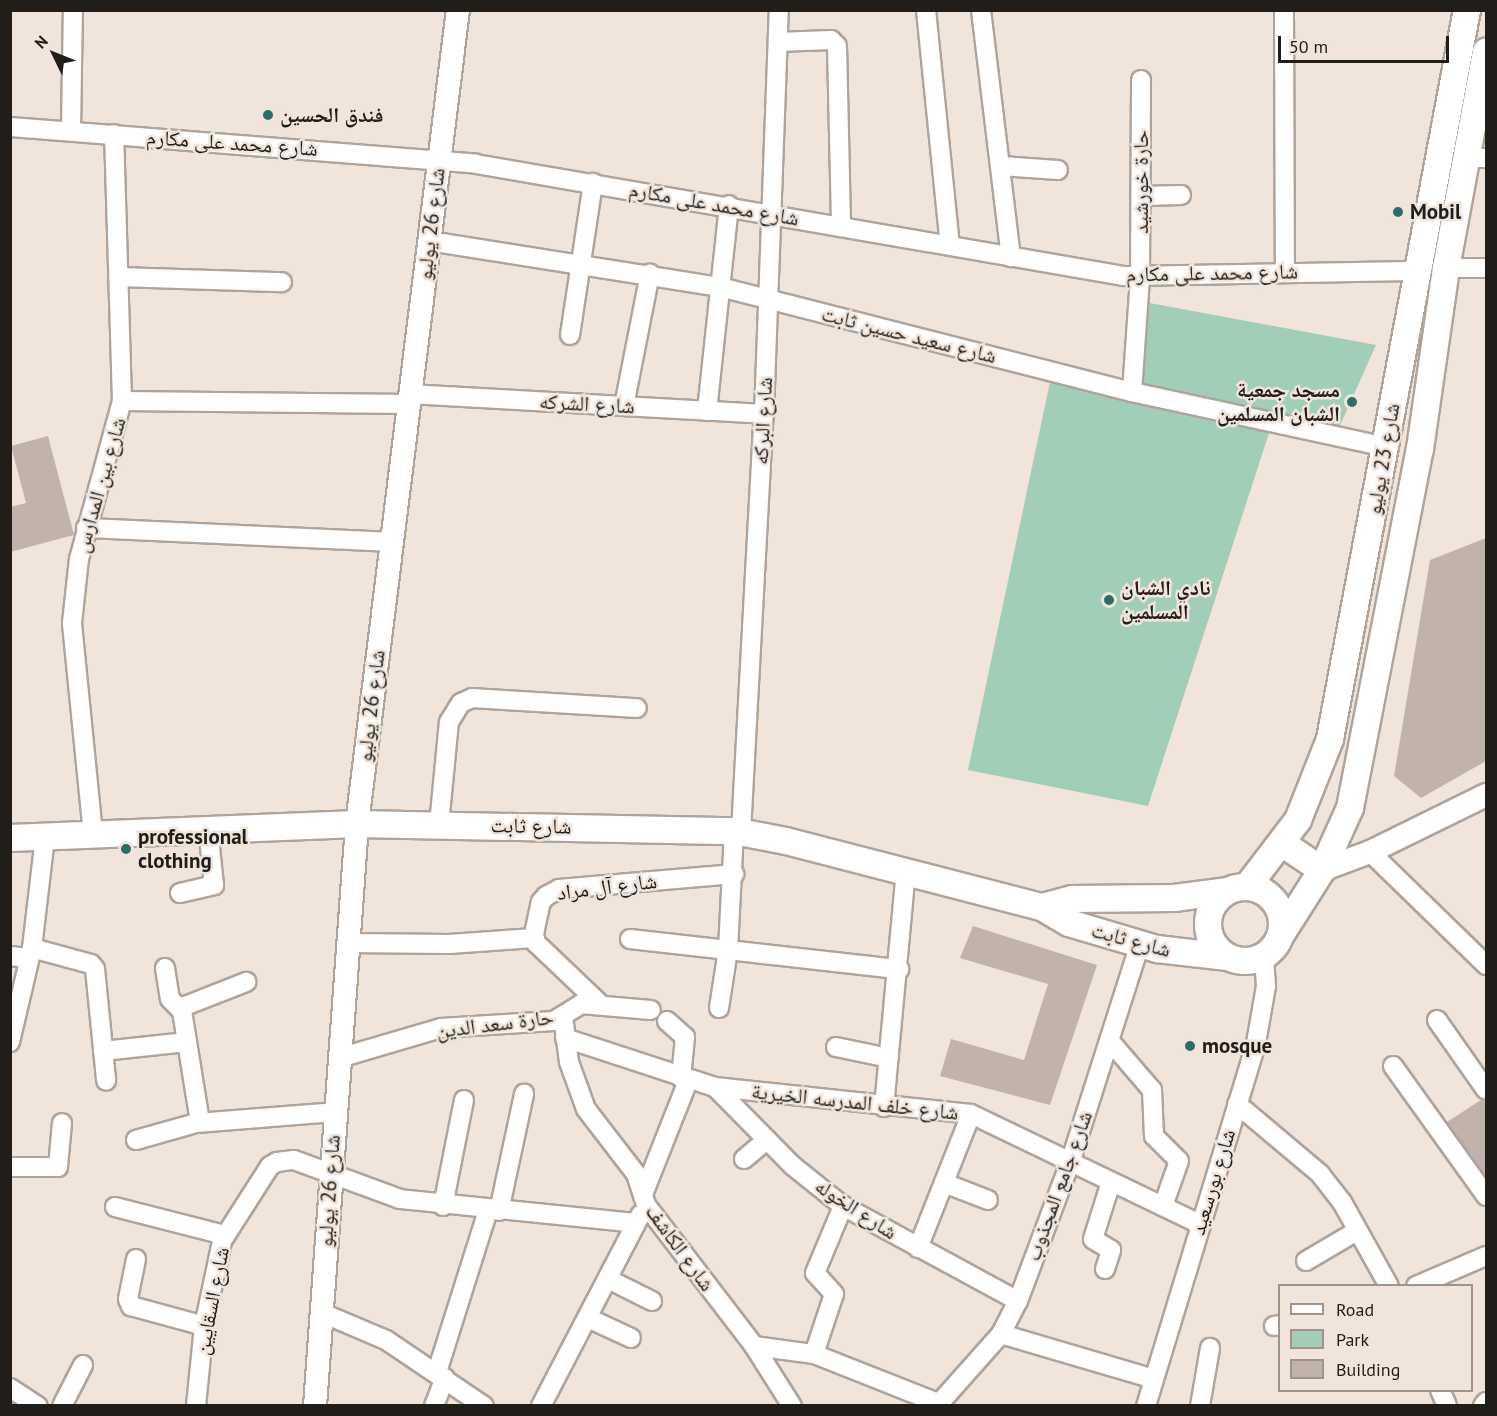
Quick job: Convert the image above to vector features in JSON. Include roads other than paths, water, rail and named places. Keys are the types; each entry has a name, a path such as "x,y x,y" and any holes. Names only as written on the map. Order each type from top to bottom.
{"main road":[{"name":"شارع 23 يوليو","path":"1237,889 1283,844 1321,770 1330,739 1386,447 1416,271 1467,10"},
{"name":"شارع 23 يوليو","path":"1282,933 1322,870 1350,808 1420,449 1446,268 1476,158 1486,52"},
{"path":"1321,770 1355,782"},
{"name":"شارع ثابت","path":"10,838 357,824 737,832 1042,907 1069,923 1140,944 1174,952 1226,957"},
{"path":"1283,844 1322,870"},
{"path":"1237,889 1258,889 1275,902 1281,911 1282,933 1264,957 1245,962 1226,957 1211,940 1208,918 1211,907 1237,889"},
{"name":"شارع ثابت","path":"1042,907 1072,899 1174,898 1237,889"}],"street":[{"path":"71,131 73,10"},
{"name":"شارع 26 يوليو","path":"315,1406 357,824 390,542 458,10"},
{"name":"شارع البركه","path":"719,1008 728,950 734,874 764,414 779,10"},
{"path":"926,10 950,246"},
{"path":"981,10 1011,257"},
{"path":"1284,10 1285,272"},
{"path":"778,42 831,40 837,46 842,227"},
{"name":"حارة خورشيد","path":"1131,392 1140,277 1141,80"},
{"name":"شارع محمد على مكارم","path":"10,127 440,159 771,212 1011,257 1140,277 1285,272 1416,271"},
{"name":"شارع بين المدارس","path":"93,834 72,623 86,528 115,438 122,401 114,134"},
{"path":"1001,166 1058,170"},
{"path":"570,335 593,183"},
{"path":"1141,196 1181,195"},
{"path":"707,411 729,205"},
{"name":"شارع سعيد حسين ثابت","path":"429,241 650,274 720,287 1131,392 1386,447"},
{"path":"1446,268 1486,268"},
{"path":"624,406 650,274"},
{"path":"119,277 282,282"},
{"name":"شارع الشركه","path":"122,401 409,399 624,406 764,414"},
{"path":"86,528 390,542"},
{"path":"439,825 449,722 461,703 472,698 637,708"},
{"path":"1322,870 1370,852 1486,795"},
{"path":"180,893 214,885 208,829"},
{"path":"10,1042 14,1008 31,953 45,837"},
{"path":"1370,852 1486,965"},
{"path":"884,1107 899,969 906,872"},
{"name":"شارع آل مراد","path":"534,938 541,902 559,889 734,874"},
{"path":"347,944 449,944 534,938 599,1003"},
{"path":"630,939 899,969"},
{"name":"شارع جامع المجذوب","path":"938,1404 1001,1334 1018,1301 1070,1163 1140,944"},
{"path":"10,956 31,953 93,966 106,1080"},
{"name":"شارع بورسعيد","path":"1146,1406 1262,1017 1264,957"},
{"path":"165,968 170,999 182,1011 200,1122"},
{"path":"182,1011 185,1006 246,982"},
{"name":"حارة سعد الدين","path":"339,1059 441,1028 545,1023 563,1016 581,1004 599,1003 651,1010"},
{"name":"شارع الكاشف","path":"563,1016 569,1062 586,1109 636,1174 645,1198 754,1346 792,1406"},
{"path":"1437,1020 1486,1090"},
{"path":"541,1406 590,1319 636,1223 684,1079 685,1037 667,1021"},
{"name":"شارع خلف المدرسه الخيرية","path":"565,1038 684,1079 715,1087 884,1107 940,1108 971,1114 1200,1224"},
{"path":"1109,1040 1152,1090 1154,1136 1179,1161 1163,1206"},
{"path":"103,1051 187,1042"},
{"path":"836,1047 889,1058"},
{"path":"1393,1066 1486,1196"},
{"name":"شارع الخوله","path":"715,1087 793,1166 843,1206 1018,1301"},
{"path":"434,1406 441,1375 493,1210 524,1094"},
{"path":"443,1206 464,1100"},
{"path":"1237,1104 1320,1174 1387,1284"},
{"path":"136,1140 200,1122 335,1112"},
{"path":"918,1248 971,1114"},
{"path":"10,1167 58,1167 62,1123"},
{"path":"744,1159 767,1140"},
{"name":"شارع السقايين","path":"196,1406 204,1326 225,1235 270,1166 277,1162 294,1160 392,1197 443,1206 636,1223"},
{"path":"1106,1269 1111,1250 1093,1239 1111,1182"},
{"path":"944,1183 988,1200"},
{"path":"814,1354 834,1296 815,1273 843,1206"},
{"path":"115,1207 225,1235"},
{"path":"1306,1261 1357,1231"},
{"path":"1421,1284 1486,1256"},
{"path":"136,1259 128,1299 131,1306 204,1326"},
{"path":"610,1280 652,1301"},
{"path":"320,1312 386,1340 484,1406"},
{"path":"590,1319 631,1338"},
{"path":"1001,1334 1154,1379"},
{"path":"754,1346 814,1354 938,1404"},
{"path":"1200,1406 1210,1348"},
{"path":"62,1406 83,1365"},
{"path":"10,1388 38,1406"},
{"path":"1441,1392 1447,1406"},
{"path":"1483,1406 1486,1402"}],"place":[{"name":"فندق الحسين","path":"268,115"},
{"name":"Mobil","path":"1398,212"},
{"name":"مسجد جمعية الشبان المسلمين","path":"1352,402"},
{"name":"نادي الشبان المسلمين","path":"1109,600"},
{"name":"professional clothing","path":"126,849"},
{"name":"mosque","path":"1190,1046"}]}
